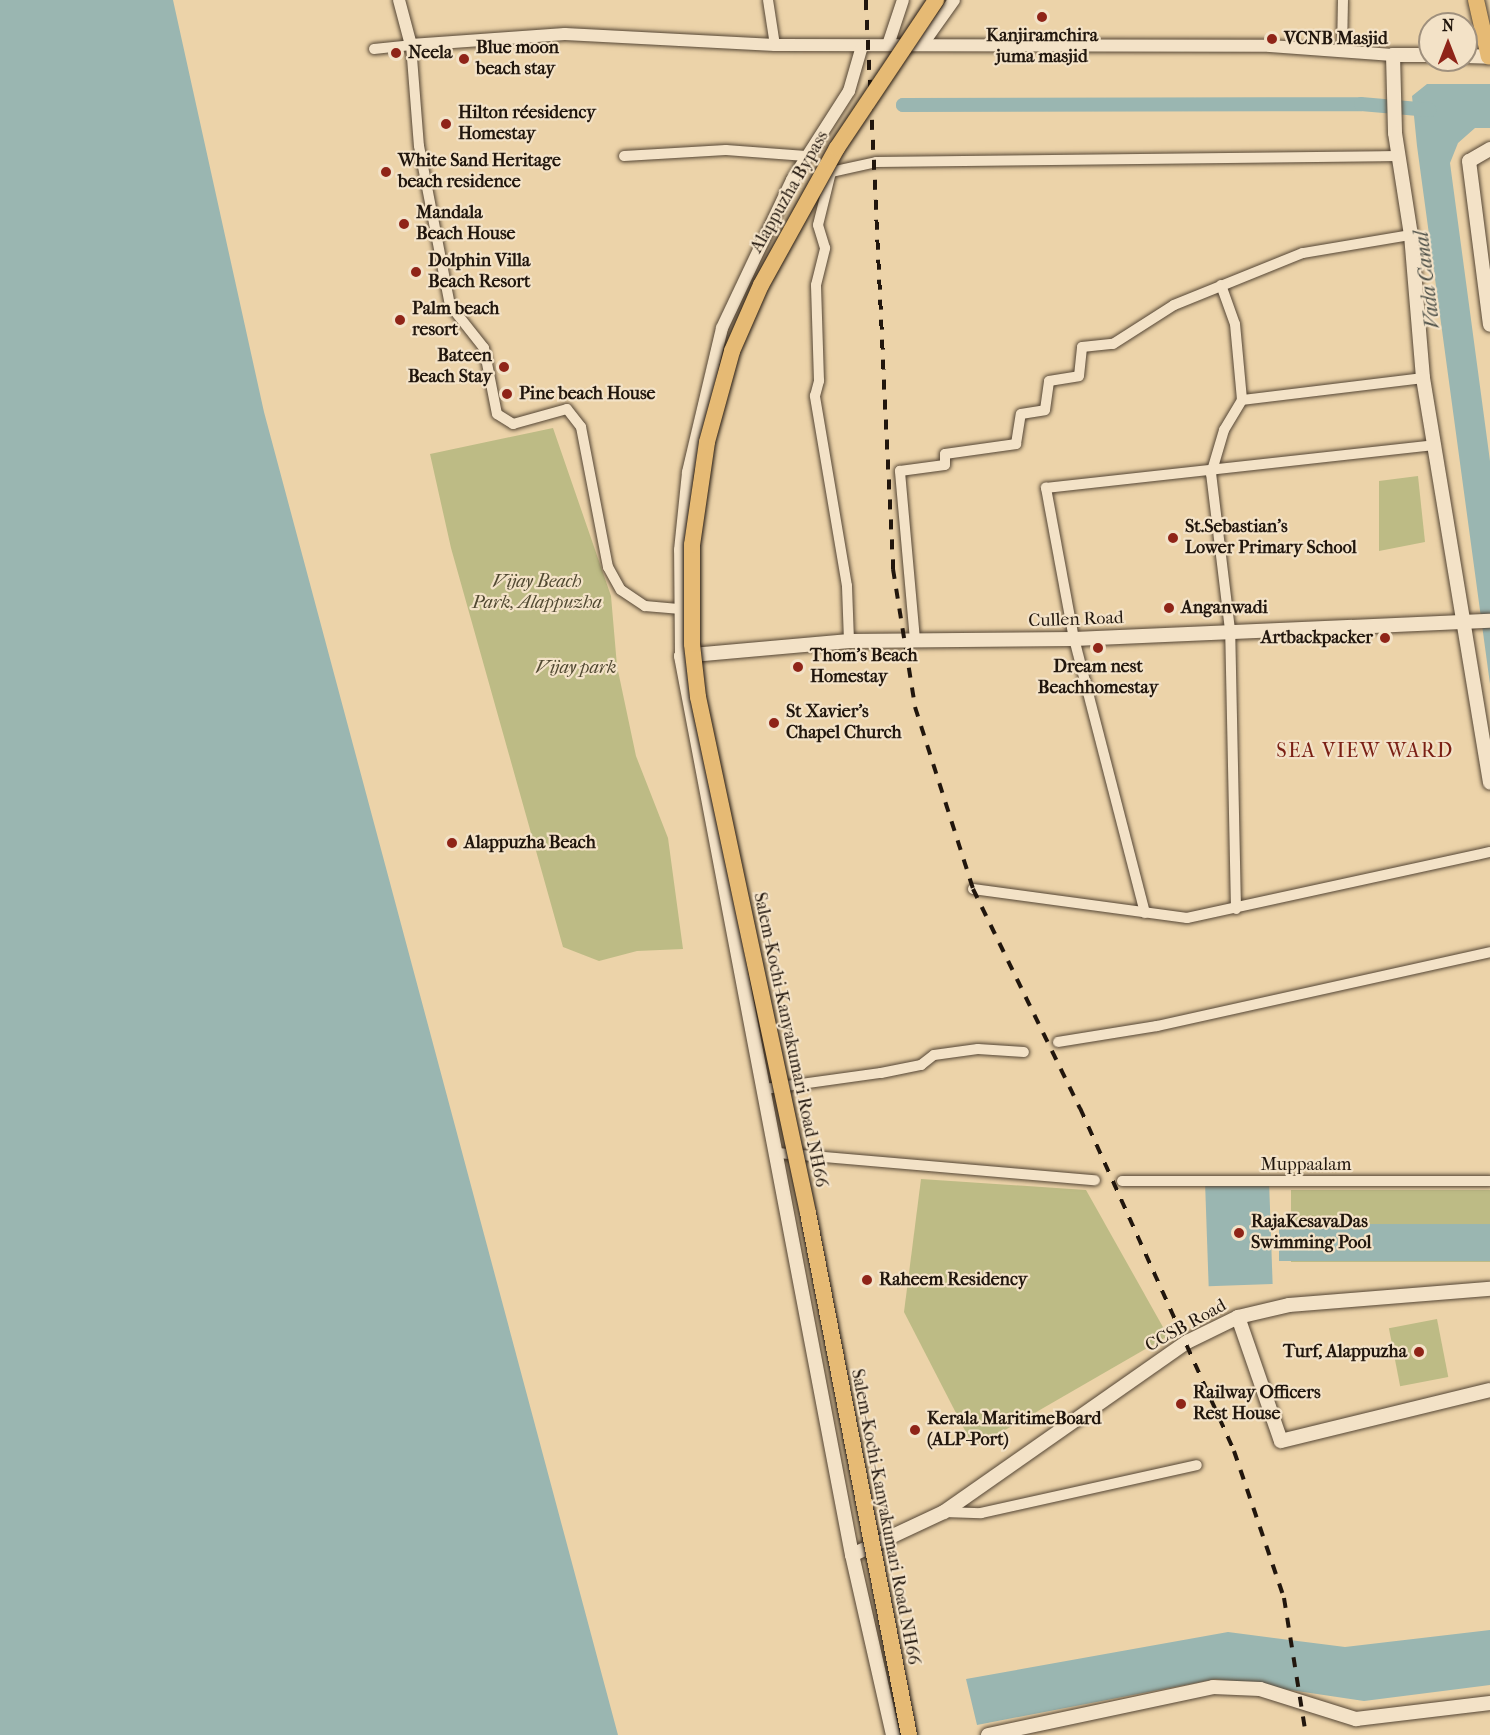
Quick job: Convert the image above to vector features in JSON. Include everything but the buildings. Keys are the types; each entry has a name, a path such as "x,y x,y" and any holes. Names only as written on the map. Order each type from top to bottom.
{"main road":[{"path":"891,52 936,0"},
{"path":"1476,0 1489,57"},
{"name":"Alappuzha Bypass","path":"732,351 783,241 891,52"},
{"path":"1418,55 1393,55 1392,80 1397,156 1411,235 1423,378 1469,622 1490,782"},
{"path":"1487,150 1469,161 1490,325"},
{"name":"Salem-Kochi-Kanyakumari Road NH66","path":"732,351 707,442 692,545 698,697 808,1213 909,1735"},
{"name":"Cullen Road","path":"681,656 849,641 1074,639 1230,630 1490,621"},
{"path":"681,656 852,1555 893,1735"},
{"name":"CCSB Road","path":"852,1555 944,1512 1148,1368 1238,1317 1289,1305 1490,1288"},
{"path":"1238,1317 1281,1440 1490,1390"},
{"path":"988,1735 1213,1687 1260,1689 1356,1719 1490,1703"}],"street":[{"path":"399,0 411,45 419,146 450,305 484,348 497,414 513,424 567,409 581,427 608,567 621,590 645,606 681,609"},
{"path":"768,0 775,45"},
{"path":"891,52 903,0"},
{"path":"922,45 954,0"},
{"path":"1342,51 1343,0"},
{"path":"374,49 565,34 775,45 862,46 891,52 922,45 1342,51 1393,55"},
{"path":"681,656 680,550 701,399 722,328 806,156 849,91 862,46"},
{"path":"624,156 726,150 806,156"},
{"path":"849,641 847,586 815,396 816,285 825,248 818,225 831,172 876,162 1397,156"},
{"path":"915,640 900,471 945,465 945,454 1016,444 1021,414 1045,410 1049,381 1079,376 1082,347 1113,344 1174,305 1303,253 1411,235"},
{"path":"1221,285 1235,324 1240,405 1224,430 1211,466 1230,630 1236,909"},
{"path":"1240,405 1423,378"},
{"path":"1145,913 1074,639 1046,488 1211,466 1434,445"},
{"path":"973,889 1187,918 1490,852"},
{"path":"1058,1041 1157,1026 1490,952"},
{"path":"765,1089 881,1073 921,1065 934,1055 978,1049 1024,1052"},
{"path":"777,1153 1095,1180"},
{"name":"Muppaalam","path":"1122,1181 1490,1181"},
{"path":"944,1512 981,1512 1197,1466"}],"green space":[{"name":"Vijay Beach Park, Alappuzha","path":"553,428 611,596 617,666 636,756 668,838 683,949 637,951 599,961 563,947 451,548 430,454"},
{"path":"1418,476 1425,542 1379,551 1379,481"},
{"path":"921,1179 1086,1190 1168,1336 974,1448 904,1312"},
{"path":"1291,1190 1490,1190 1490,1262 1291,1262"},
{"name":"Turf, Alappuzha","path":"1437,1319 1448,1377 1400,1386 1389,1328"}],"water":[{"path":"0,0 173,0 264,412 618,1735 0,1735"},
{"path":"1427,84 1490,84 1490,128 1475,128 1458,143 1450,163 1490,461 1490,684 1417,146 1412,96"},
{"name":"RajaKesavaDas Swimming Pool","path":"1269,1180 1273,1284 1209,1286 1205,1182"},
{"path":"1279,1224 1490,1224 1490,1261 1279,1261"},
{"path":"1490,1630 1490,1685 1364,1701 1216,1679 977,1725 966,1679 1228,1632 1345,1647"}],"waterway":[{"path":"911,105 903,105 1361,104 1430,110"}],"railway":[{"path":"866,0 893,569 915,707 973,889 1080,1108 1234,1451 1284,1598 1306,1735"}],"place":[{"name":"Kanjiramchira juma masjid","path":"1042,17"},
{"name":"VCNB Masjid","path":"1272,39"},
{"name":"Neela","path":"396,53"},
{"name":"Blue moon beach stay","path":"464,59"},
{"name":"Hilton réesidency Homestay","path":"446,124"},
{"name":"White Sand Heritage beach residence","path":"386,172"},
{"name":"Mandala Beach House","path":"404,224"},
{"name":"Dolphin Villa Beach Resort","path":"416,272"},
{"name":"Palm beach resort","path":"400,320"},
{"name":"Bateen Beach Stay","path":"504,367"},
{"name":"Pine beach House","path":"507,394"},
{"name":"St.Sebastian's Lower Primary School","path":"1173,538"},
{"name":"Anganwadi","path":"1169,608"},
{"name":"Artbackpacker","path":"1385,638"},
{"name":"Dream nest Beachhomestay","path":"1098,648"},
{"name":"Thom's Beach Homestay","path":"798,667"},
{"name":"St Xavier's Chapel Church","path":"774,723"},
{"name":"Alappuzha Beach","path":"452,843"},
{"name":"RajaKesavaDas Swimming Pool","path":"1239,1233"},
{"name":"Raheem Residency","path":"867,1280"},
{"name":"Turf, Alappuzha","path":"1419,1352"},
{"name":"Railway Officers Rest House","path":"1181,1404"},
{"name":"Kerala MaritimeBoard (ALP-Port)","path":"915,1430"}],"district":[{"name":"SEA VIEW WARD","path":"1365,750"}],"water label":[{"name":"Vada Canal","path":"1427,280"}],"park label":[{"name":"Vijay park","path":"576,668"}]}
